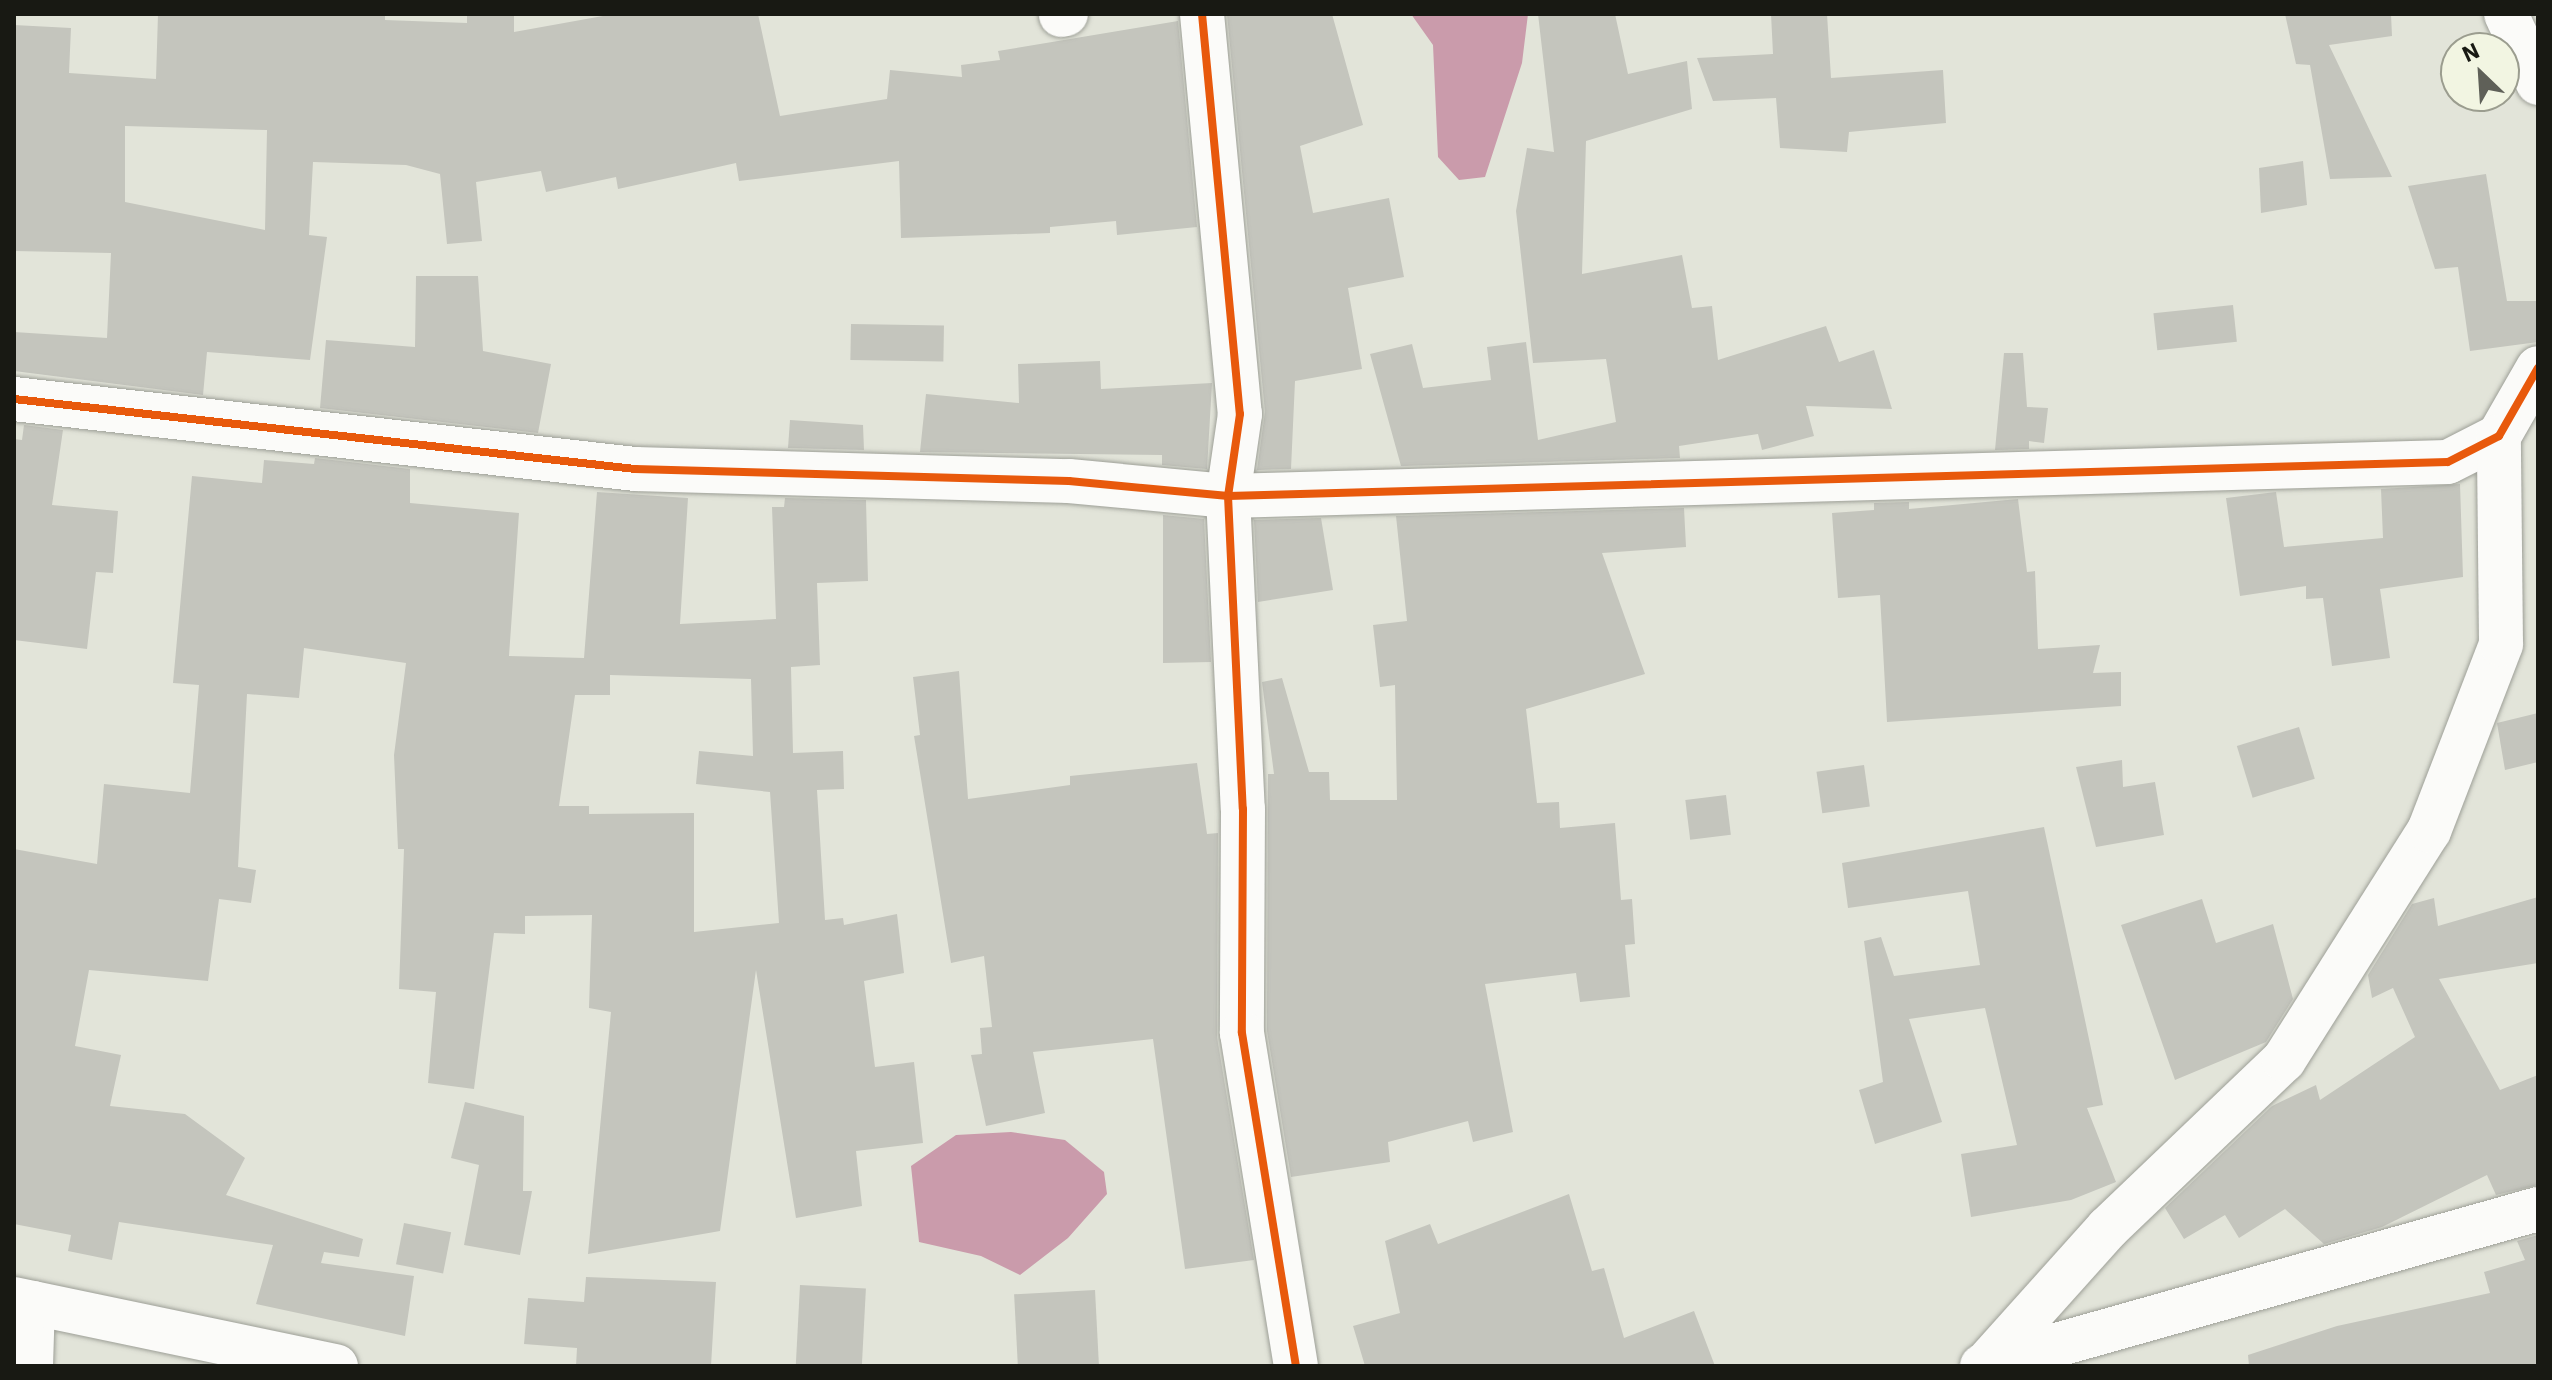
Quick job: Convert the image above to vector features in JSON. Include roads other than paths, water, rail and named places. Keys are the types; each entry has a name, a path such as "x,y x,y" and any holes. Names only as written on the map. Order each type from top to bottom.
{"street":[{"path":"1202,14 1240,414 1228,496 1243,809 1242,1033 1296,1366"},
{"path":"2506,14 2538,83"},
{"path":"1983,1366 2108,1228 2284,1060 2429,831 2501,644 2499,436 2538,368"},
{"path":"14,399 635,469 1069,481 1228,496 2448,462 2499,436"},
{"path":"1983,1366 2538,1209"},
{"path":"31,1366 23,1301 336,1366"}]}
